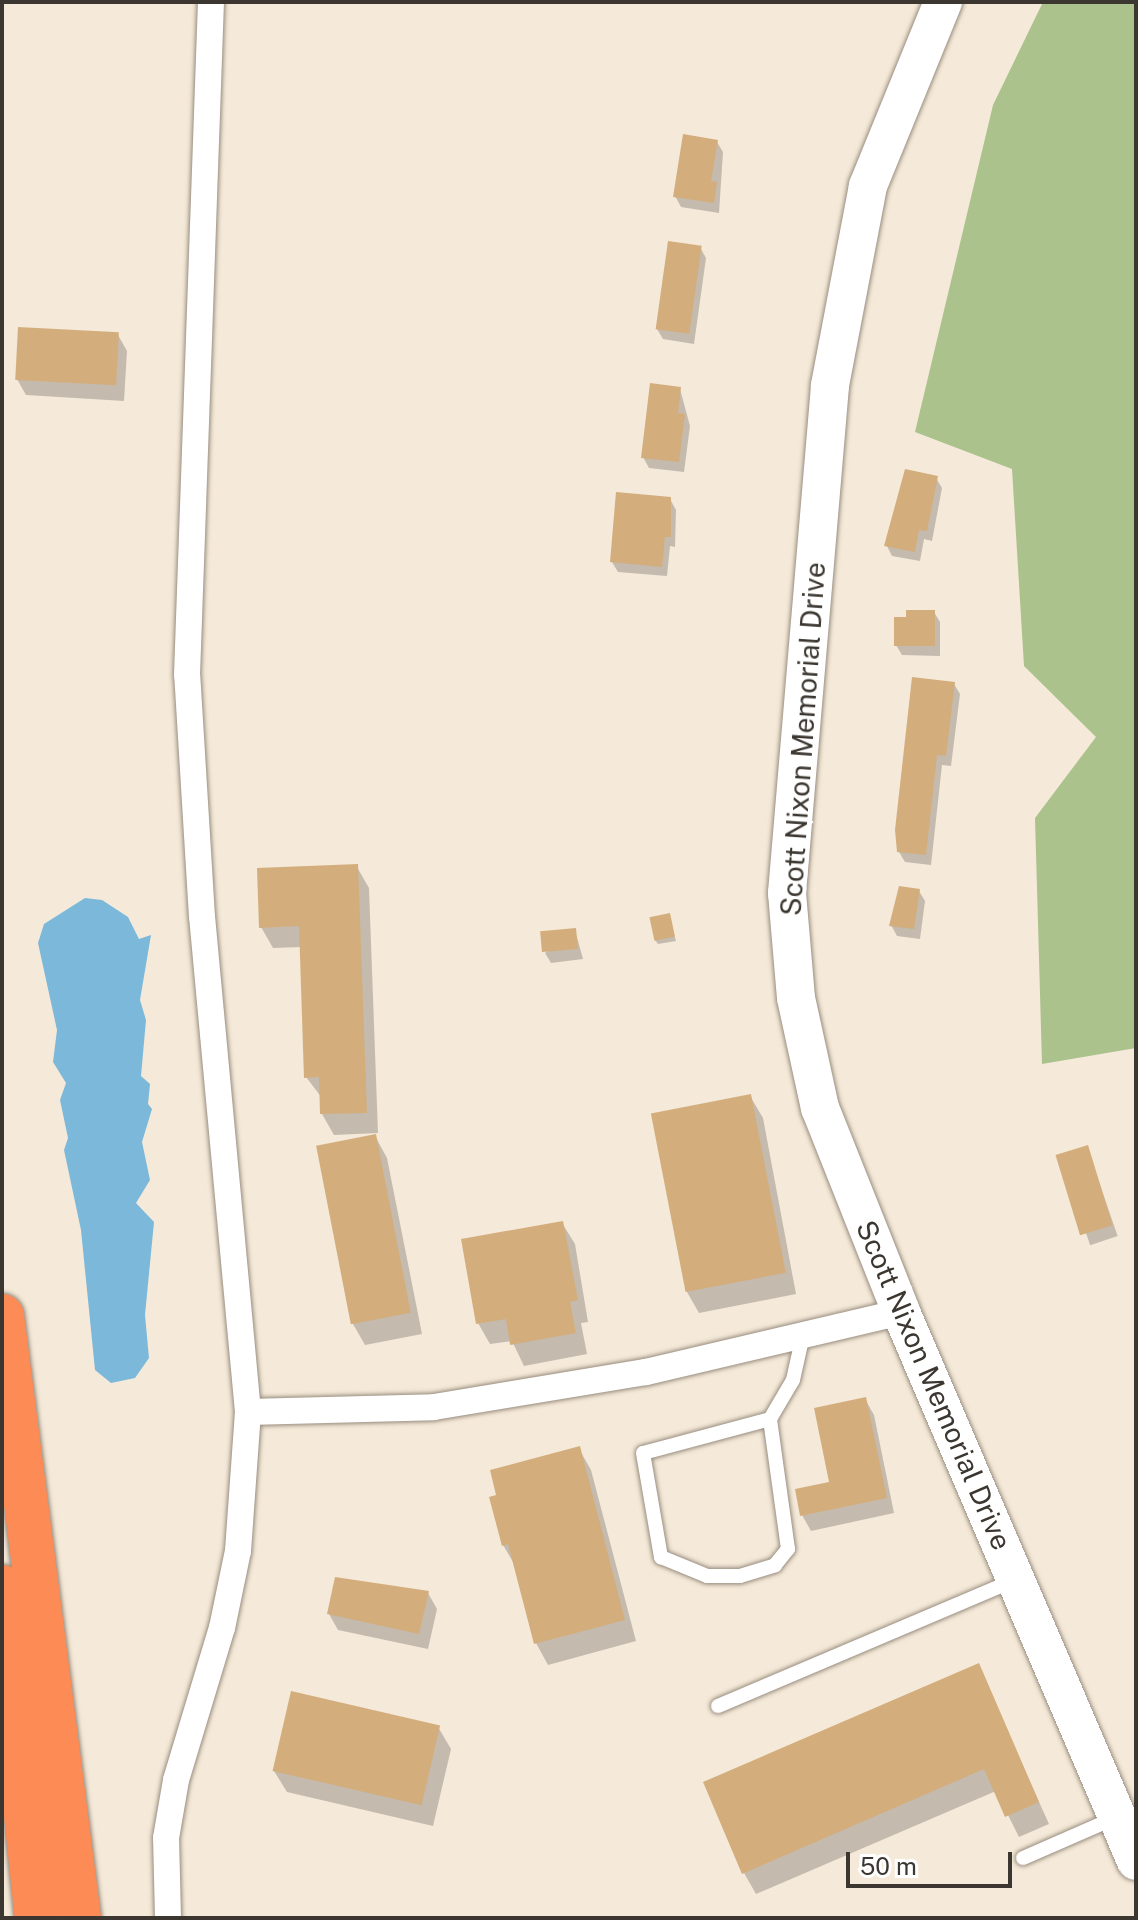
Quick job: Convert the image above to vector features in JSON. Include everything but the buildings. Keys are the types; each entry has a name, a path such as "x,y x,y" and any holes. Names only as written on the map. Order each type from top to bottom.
{"highway":[{"path":"2,1316 79,1918"},
{"path":"2,1587 37,1918"}],"main road":[{"name":"Scott Nixon Memorial Drive","path":"943,2 868,186 830,386 787,893 796,998 820,1108 901,1312 1136,1861"}],"street":[{"path":"168,1918 166,1838 176,1780 222,1628 238,1551 248,1412 202,917 187,675 211,2"},
{"path":"248,1412 434,1407 646,1372 901,1312"}],"lane":[{"path":"770,1419 643,1453 661,1557 707,1576 740,1576 775,1565 788,1549 770,1419 793,1380 803,1335"},
{"path":"718,1706 1015,1580"},
{"path":"1023,1858 1117,1817"}],"green space":[{"path":"1043,2 1136,2 1136,1048 1042,1064 1035,818 1096,737 1024,666 1012,469 915,432 993,105"}],"water":[{"path":"85,898 102,900 128,917 139,939 151,935 140,1000 146,1020 141,1076 150,1084 148,1104 152,1109 142,1142 150,1180 136,1203 154,1222 145,1315 149,1358 135,1378 111,1383 95,1370 81,1230 64,1150 68,1138 60,1100 66,1083 53,1062 57,1030 38,943 44,924"}]}
